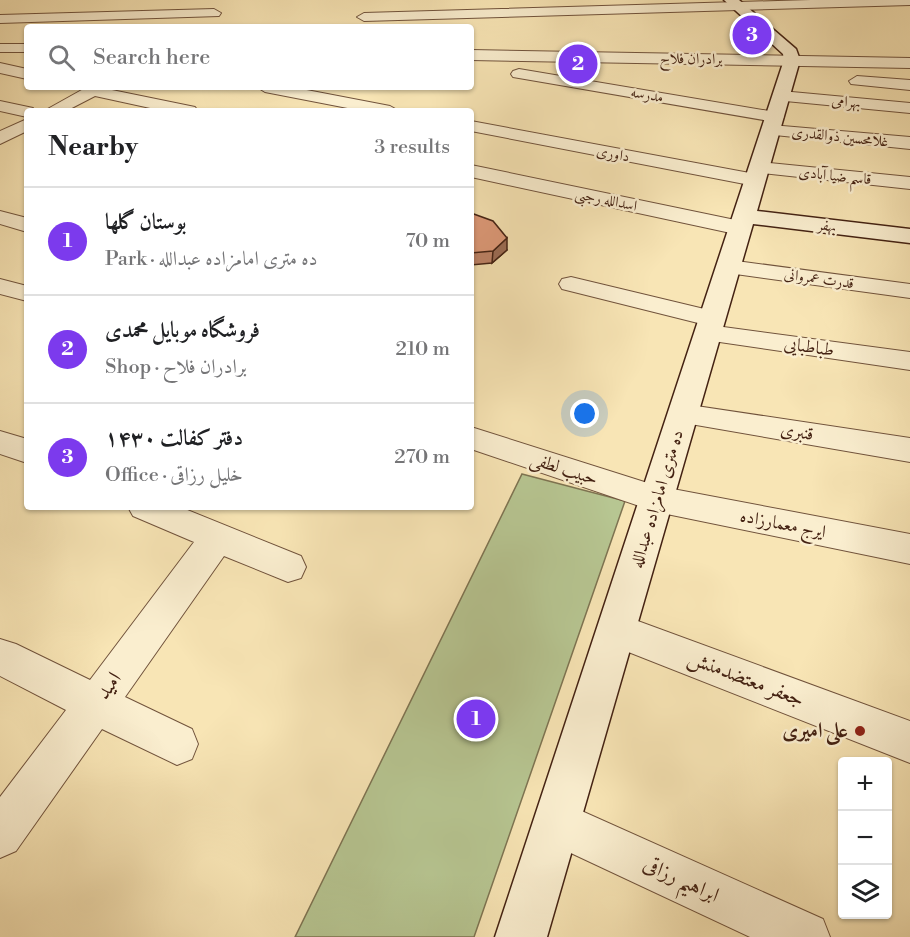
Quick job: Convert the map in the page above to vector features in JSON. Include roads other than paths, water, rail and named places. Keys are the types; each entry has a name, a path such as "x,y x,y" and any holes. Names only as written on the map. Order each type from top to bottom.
{"main road":[{"path":"734,3 790,52 792,60"},
{"name":"ده متری امامزاده عبدالله","path":"521,937 792,60"},
{"name":"بهفر","path":"742,222 910,236"}],"street":[{"path":"362,0 364,22 734,3 910,1"},
{"path":"0,19 214,13"},
{"path":"735,25 785,27"},
{"path":"581,40 591,57"},
{"path":"2,57 24,49"},
{"name":"برادران فلاح","path":"474,55 910,63"},
{"path":"2,57 24,72"},
{"name":"مدرسه","path":"519,74 776,114"},
{"path":"846,80 910,85"},
{"path":"58,108 91,90"},
{"path":"97,90 176,108"},
{"path":"279,90 362,108"},
{"path":"368,108 386,94"},
{"path":"0,106 24,111"},
{"name":"بهرامی","path":"776,114 910,108"},
{"name":"غلامحسین ذوالقدری","path":"776,114 910,143"},
{"path":"0,138 24,126"},
{"name":"داوری","path":"474,127 757,174"},
{"name":"اسدالله رجبی","path":"474,172 742,222"},
{"name":"قاسم ضیا آبادی","path":"757,174 910,183"},
{"path":"0,217 24,224"},
{"name":"قدرت عمروانی","path":"729,267 910,291"},
{"name":"طباطبایی","path":"571,284 710,326 910,361"},
{"path":"0,286 24,293"},
{"name":"قنبری","path":"683,414 910,450"},
{"name":"حبیب لطفی","path":"474,439 657,499"},
{"path":"0,442 24,450"},
{"name":"ایرج معمارزاده","path":"657,499 910,549"},
{"path":"152,510 288,567"},
{"name":"امید","path":"0,835 217,538"},
{"name":"جعفر معتضدمنش","path":"616,630 910,742"},
{"path":"2,657 177,744"},
{"name":"ابراهیم رزاقی","path":"557,823 805,937"}],"place":[{"name":"دفتر کفالت ۱۴۳۰","path":"752,35"},
{"name":"فروشگاه موبایل محمدی","path":"578,64"},
{"name":"بوستان گلها","path":"476,719"},
{"name":"علی امیری","path":"860,731"}]}
